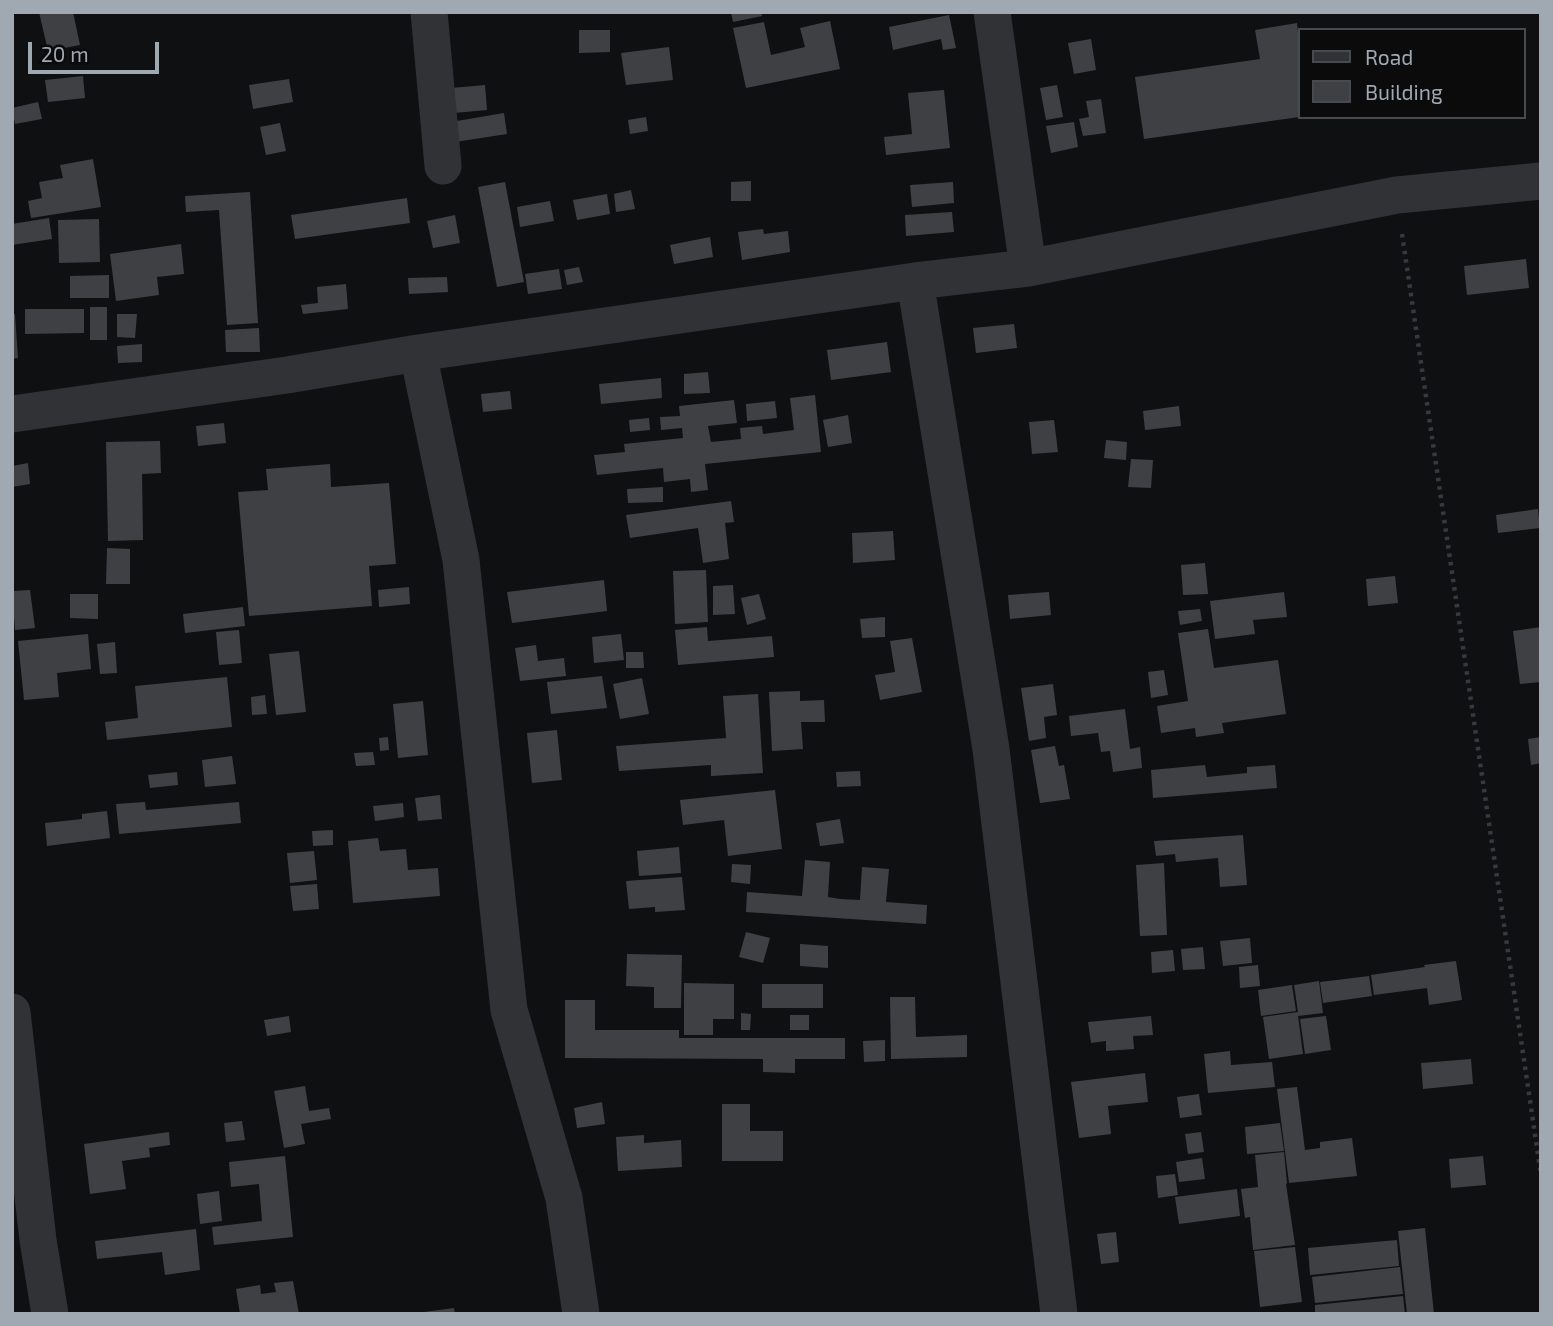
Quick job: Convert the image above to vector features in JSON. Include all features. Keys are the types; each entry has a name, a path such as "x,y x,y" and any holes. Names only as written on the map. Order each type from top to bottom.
{"street":[{"path":"429,12 443,166"},
{"path":"992,12 1028,268"},
{"path":"12,414 915,281 1028,268 1396,195 1541,181"},
{"path":"915,281 991,749 1059,1314"},
{"path":"418,353 461,560 509,1010 564,1198 581,1314"},
{"path":"12,1012 38,1240 50,1314"}],"path":[{"path":"1396,195 1541,1175"}],"building":[{"path":"39,12 73,12 80,45 48,51"},
{"path":"731,12 761,12 762,16 733,22"},
{"path":"949,15 956,48 943,50 941,39 893,50 889,27"},
{"path":"830,21 840,69 746,88 733,28 764,22 771,55 805,47 800,28"},
{"path":"1297,23 1298,117 1144,139 1135,77 1260,59 1255,30"},
{"path":"579,30 610,30 610,52 579,53"},
{"path":"1091,39 1096,70 1074,74 1068,43"},
{"path":"669,47 673,80 626,85 621,53"},
{"path":"83,76 85,98 48,102 45,80"},
{"path":"289,79 293,102 253,109 249,85"},
{"path":"485,85 487,110 454,113 451,88"},
{"path":"1057,85 1063,117 1046,120 1040,88"},
{"path":"944,90 950,148 886,155 884,137 912,134 908,93"},
{"path":"1101,99 1106,133 1083,136 1079,119 1089,117 1086,101"},
{"path":"38,102 42,119 15,124 12,108"},
{"path":"504,113 507,134 455,142 451,122"},
{"path":"646,117 648,131 630,134 628,120"},
{"path":"1074,122 1078,147 1051,153 1046,126"},
{"path":"280,123 286,151 266,155 260,127"},
{"path":"93,159 101,207 31,218 28,201 42,198 39,182 63,178 60,165"},
{"path":"751,181 751,201 731,201 731,182"},
{"path":"505,182 524,282 497,287 478,187"},
{"path":"953,182 954,203 912,207 910,185"},
{"path":"631,190 635,209 616,212 614,194"},
{"path":"250,192 258,323 227,325 219,210 186,212 185,196"},
{"path":"607,194 610,214 577,220 573,200"},
{"path":"407,198 410,223 295,239 291,215"},
{"path":"550,201 554,221 520,227 517,207"},
{"path":"952,212 954,232 906,236 905,215"},
{"path":"455,215 460,243 433,248 427,221"},
{"path":"49,218 52,239 12,245 12,224"},
{"path":"99,219 100,262 59,263 58,220"},
{"path":"763,229 764,234 788,231 790,252 742,260 738,232"},
{"path":"710,237 713,257 674,264 670,245"},
{"path":"181,244 184,274 157,277 159,295 116,301 110,254"},
{"path":"1526,259 1529,288 1467,295 1464,266"},
{"path":"579,267 583,282 567,285 564,270"},
{"path":"559,269 562,289 528,294 525,274"},
{"path":"109,275 109,298 70,298 70,276"},
{"path":"447,277 448,292 409,294 408,278"},
{"path":"346,284 348,309 303,314 301,305 318,303 317,287"},
{"path":"90,307 107,307 107,340 90,340"},
{"path":"25,309 84,309 84,333 25,334"},
{"path":"12,314 15,314 18,358 12,359"},
{"path":"117,314 137,314 135,338 117,337"},
{"path":"1014,324 1017,348 976,353 973,328"},
{"path":"259,328 260,352 226,352 225,330"},
{"path":"887,342 891,372 831,380 827,350"},
{"path":"142,344 142,362 118,363 117,346"},
{"path":"708,372 710,393 684,394 684,374"},
{"path":"661,378 662,398 601,404 599,384"},
{"path":"510,391 512,409 483,412 481,394"},
{"path":"815,395 821,452 705,464 708,490 691,492 690,479 664,482 663,468 597,475 594,455 625,452 624,444 683,438 682,428 661,430 660,417 680,416 679,406 734,400 737,423 708,426 711,442 741,439 740,428 762,426 763,434 794,430 790,398"},
{"path":"775,401 777,418 747,421 746,404"},
{"path":"1179,406 1181,426 1145,430 1143,411"},
{"path":"848,415 852,443 828,447 823,420"},
{"path":"649,418 650,430 630,432 629,420"},
{"path":"1054,420 1058,452 1032,454 1029,422"},
{"path":"224,423 226,443 198,446 196,426"},
{"path":"1106,440 1127,442 1126,460 1104,458"},
{"path":"160,441 161,473 142,474 143,540 108,541 106,442"},
{"path":"1131,459 1153,460 1151,488 1128,487"},
{"path":"28,463 30,484 12,487 12,466"},
{"path":"330,464 331,487 389,483 396,564 369,566 372,606 249,616 238,492 268,490 266,469"},
{"path":"663,487 663,502 628,503 627,489"},
{"path":"731,501 734,522 725,523 729,559 703,563 698,528 630,538 626,515"},
{"path":"1538,509 1540,528 1498,533 1496,515"},
{"path":"893,531 895,560 853,563 852,533"},
{"path":"107,548 130,549 130,584 106,584"},
{"path":"1205,563 1208,594 1183,595 1181,565"},
{"path":"706,570 708,622 675,624 673,571"},
{"path":"1395,576 1398,603 1368,606 1366,579"},
{"path":"604,580 607,611 512,623 507,592"},
{"path":"733,585 735,614 713,615 713,586"},
{"path":"409,587 410,604 379,607 378,590"},
{"path":"30,590 35,628 15,630 12,591"},
{"path":"1049,592 1051,615 1010,619 1008,595"},
{"path":"1284,592 1287,617 1253,620 1255,634 1215,639 1210,601"},
{"path":"70,594 98,594 98,619 70,618"},
{"path":"759,594 766,619 747,625 741,598"},
{"path":"243,607 245,626 185,633 183,614"},
{"path":"1200,609 1202,621 1180,625 1178,611"},
{"path":"885,617 885,637 862,638 860,619"},
{"path":"707,627 708,641 772,636 774,657 678,665 675,630"},
{"path":"1541,627 1541,682 1520,684 1513,631"},
{"path":"1208,629 1214,668 1278,660 1286,714 1222,723 1224,733 1196,737 1195,728 1161,733 1157,706 1188,701 1178,633"},
{"path":"239,630 242,663 219,665 216,632"},
{"path":"88,634 91,669 57,673 59,697 24,700 18,641"},
{"path":"621,634 624,660 594,663 592,637"},
{"path":"912,638 922,692 880,700 875,675 895,672 890,641"},
{"path":"115,642 117,673 100,674 97,644"},
{"path":"536,645 538,661 564,658 566,676 520,681 515,648"},
{"path":"299,651 306,712 276,715 269,654"},
{"path":"626,652 643,652 644,668 626,668"},
{"path":"1164,670 1168,695 1151,698 1148,672"},
{"path":"602,676 607,708 551,714 547,682"},
{"path":"227,677 232,727 107,740 105,722 138,718 135,686"},
{"path":"642,678 649,714 620,719 613,684"},
{"path":"1053,684 1057,715 1044,717 1046,738 1029,741 1021,688"},
{"path":"800,691 800,701 824,700 825,722 801,722 803,749 772,751 769,692"},
{"path":"758,694 763,773 711,776 711,765 619,771 616,746 726,738 723,696"},
{"path":"265,695 267,714 252,715 251,697"},
{"path":"423,701 428,755 398,758 393,704"},
{"path":"1125,709 1130,749 1140,747 1142,768 1113,772 1110,751 1101,752 1098,733 1071,736 1069,716"},
{"path":"557,730 562,780 532,783 527,733"},
{"path":"388,737 389,750 380,751 379,738"},
{"path":"1541,737 1541,763 1531,765 1528,739"},
{"path":"1055,746 1059,766 1064,765 1070,799 1040,803 1031,750"},
{"path":"373,752 375,765 356,766 354,753"},
{"path":"232,756 236,784 205,787 202,760"},
{"path":"1205,765 1207,777 1247,773 1247,767 1275,765 1277,788 1153,798 1151,770"},
{"path":"860,771 861,786 837,787 836,772"},
{"path":"177,772 178,785 150,788 148,775"},
{"path":"775,790 782,849 728,856 724,820 683,825 680,800"},
{"path":"440,795 442,819 418,821 415,798"},
{"path":"145,802 146,810 239,802 241,823 119,834 116,804"},
{"path":"403,803 404,817 375,821 373,806"},
{"path":"107,811 110,838 47,846 45,823 82,819 82,814"},
{"path":"840,819 844,843 820,846 816,823"},
{"path":"333,830 333,845 313,846 312,831"},
{"path":"1243,835 1247,885 1220,887 1218,858 1176,862 1175,854 1156,856 1154,841"},
{"path":"378,838 380,851 406,849 408,870 438,868 440,896 353,903 348,841"},
{"path":"679,847 681,873 639,876 637,851"},
{"path":"314,851 317,880 290,883 287,853"},
{"path":"805,860 830,862 828,897 840,899 860,900 862,867 889,869 886,902 927,905 926,924 746,912 747,892 802,896"},
{"path":"1164,863 1167,935 1140,936 1136,865"},
{"path":"732,864 751,865 750,884 731,882"},
{"path":"682,877 685,910 655,912 655,907 629,909 626,881"},
{"path":"317,884 319,909 293,911 290,886"},
{"path":"746,932 770,938 763,963 739,957"},
{"path":"1250,938 1252,963 1223,966 1220,941"},
{"path":"800,944 828,946 828,968 800,966"},
{"path":"1203,947 1205,969 1183,970 1181,949"},
{"path":"1173,950 1175,971 1152,973 1151,952"},
{"path":"627,954 682,955 681,1008 654,1008 654,987 626,986"},
{"path":"1456,961 1462,1000 1429,1005 1427,988 1374,995 1371,975"},
{"path":"1258,965 1260,986 1240,988 1239,967"},
{"path":"1369,976 1372,996 1323,1003 1320,982"},
{"path":"1319,981 1323,1013 1298,1016 1303,1054 1269,1059 1263,1017 1298,1012 1294,985"},
{"path":"684,983 734,984 734,1019 713,1019 713,1035 684,1035"},
{"path":"762,984 823,984 823,1008 762,1008"},
{"path":"1292,985 1296,1011 1261,1016 1258,990"},
{"path":"890,997 915,997 916,1037 967,1035 967,1057 891,1059"},
{"path":"565,1000 595,1000 595,1030 679,1030 679,1038 845,1038 845,1059 795,1059 795,1073 763,1072 763,1059 565,1058"},
{"path":"741,1013 751,1014 750,1030 741,1030"},
{"path":"790,1015 809,1015 809,1030 790,1030"},
{"path":"289,1016 291,1032 267,1036 264,1020"},
{"path":"1151,1016 1153,1035 1133,1036 1134,1049 1106,1051 1106,1041 1091,1043 1088,1022"},
{"path":"1326,1016 1331,1050 1305,1054 1300,1019"},
{"path":"885,1040 885,1061 864,1062 863,1041"},
{"path":"1230,1051 1231,1065 1272,1062 1275,1087 1208,1093 1204,1054"},
{"path":"1471,1059 1473,1084 1423,1089 1421,1063"},
{"path":"1145,1073 1148,1102 1108,1106 1111,1134 1079,1138 1071,1082"},
{"path":"305,1086 309,1111 329,1108 331,1119 301,1124 305,1144 284,1148 274,1091"},
{"path":"1297,1087 1305,1150 1320,1148 1320,1142 1352,1138 1357,1176 1289,1183 1277,1089"},
{"path":"1199,1094 1202,1115 1180,1118 1177,1097"},
{"path":"602,1102 605,1124 577,1128 574,1108"},
{"path":"722,1104 750,1104 750,1131 783,1131 783,1161 722,1161"},
{"path":"242,1121 245,1140 226,1142 224,1123"},
{"path":"1280,1123 1284,1151 1247,1154 1245,1127"},
{"path":"169,1132 170,1145 149,1148 150,1157 122,1161 126,1189 90,1194 84,1144"},
{"path":"1201,1132 1204,1152 1188,1154 1185,1134"},
{"path":"644,1135 644,1143 681,1140 682,1167 618,1171 616,1137"},
{"path":"1284,1152 1295,1245 1253,1250 1250,1217 1245,1218 1241,1189 1258,1187 1255,1155"},
{"path":"285,1156 293,1237 214,1245 212,1227 262,1221 259,1184 231,1187 229,1162"},
{"path":"1483,1156 1486,1185 1451,1188 1449,1159"},
{"path":"1202,1158 1205,1179 1179,1182 1176,1162"},
{"path":"1175,1174 1178,1195 1158,1198 1156,1176"},
{"path":"1237,1189 1240,1216 1179,1224 1175,1197"},
{"path":"219,1191 222,1221 200,1224 197,1194"},
{"path":"1425,1228 1434,1314 1407,1314 1398,1231"},
{"path":"196,1229 200,1270 165,1275 162,1252 97,1259 95,1241"},
{"path":"1116,1232 1119,1262 1101,1264 1097,1234"},
{"path":"1397,1240 1399,1266 1310,1275 1308,1248"},
{"path":"1295,1247 1302,1302 1260,1307 1254,1251"},
{"path":"1400,1267 1403,1294 1315,1303 1312,1277"},
{"path":"293,1281 299,1314 240,1314 236,1289 260,1285 261,1294 276,1292 274,1283"},
{"path":"1403,1296 1405,1314 1315,1314 1315,1305"},
{"path":"454,1308 455,1314 424,1314 424,1312"}]}
